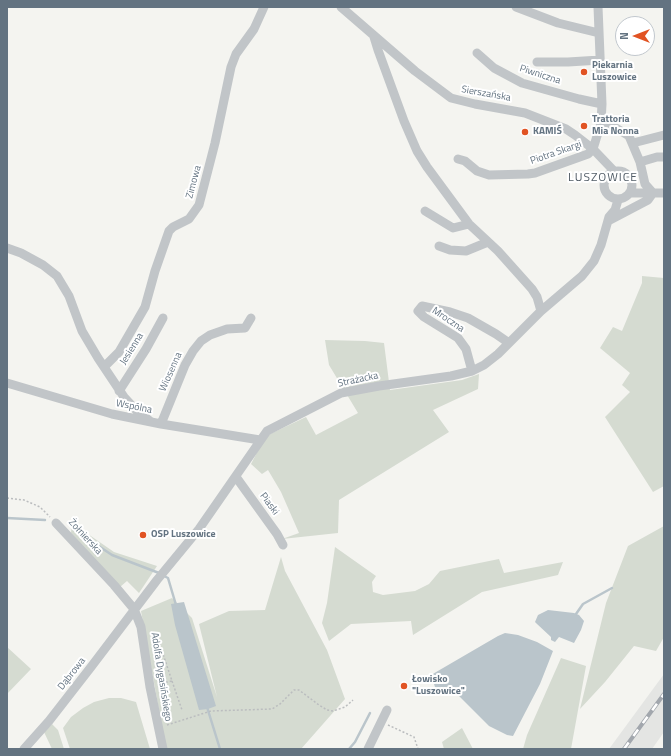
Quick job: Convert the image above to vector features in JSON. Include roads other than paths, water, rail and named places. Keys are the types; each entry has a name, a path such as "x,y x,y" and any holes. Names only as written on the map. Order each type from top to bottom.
{"street":[{"name":"Zimowa","path":"104,367 118,352 145,307 155,271 169,231 173,227 189,219 199,205 212,156 231,67 236,54 254,29 264,7"},
{"name":"Sierszańska","path":"341,7 415,71 451,98 525,113 566,129 575,134 593,149 614,171"},
{"path":"516,7 528,9 558,23 599,33"},
{"path":"593,149 600,123 602,104 598,7"},
{"path":"374,37 404,121 417,151 469,224 511,264 532,289 537,297 541,311"},
{"name":"Piwniczna","path":"477,53 494,68 522,83 602,104"},
{"path":"537,62 600,60"},
{"path":"600,123 616,128 629,136 640,162 645,184 652,193"},
{"path":"633,143 664,135"},
{"name":"Piotra Skargi","path":"458,159 465,161 477,171 489,175 528,174 535,173 588,154 593,149"},
{"name":"Sierszańska","path":"599,156 605,178"},
{"path":"640,162 657,157 664,157"},
{"path":"614,171 618,171 629,176 631,189 623,199 618,200 609,197 605,191 603,184 605,178 614,171"},
{"path":"631,189 664,194"},
{"path":"609,219 648,200 652,193"},
{"name":"Strażacka","path":"609,197 609,219"},
{"name":"Strażacka","path":"134,609 199,529 267,432 341,393 451,376 472,371 484,365 509,343 541,311 582,276 594,261 601,245 609,219 615,210 618,200"},
{"path":"425,211 453,228 469,224"},
{"path":"439,246 450,250 466,250 488,242"},
{"path":"7,248 22,253 43,265 57,276 69,296 82,331 119,391 136,410 152,422"},
{"name":"Mroczna","path":"472,371 466,349 458,338 424,317 418,311 422,306 450,312 468,318 509,343"},
{"name":"Jesienna","path":"119,391 146,349 163,318"},
{"name":"Wiosenna","path":"161,424 185,365 201,341 210,335 227,329 245,328 251,318"},
{"name":"Wspólna","path":"7,383 112,414 161,424 260,440"},
{"name":"Piaski","path":"236,477 277,534 283,545"},
{"name":"Żołnierska","path":"56,523 114,585 134,609"},
{"name":"Adolfa Dygasińskiego","path":"134,609 142,626 150,686 163,749"},
{"name":"Dąbrowa","path":"24,749 58,709 134,609"},
{"path":"368,749 387,710"}],"waterway":[{"path":"7,518 45,520"},
{"path":"73,529 112,555 159,573"},
{"path":"164,576 168,578 176,605"},
{"path":"576,614 583,604 612,588"},
{"path":"207,707 220,749"},
{"path":"349,749 355,742 370,713"}],"railway":[{"path":"624,749 664,694"}],"place":[{"name":"Piekarnia Luszowice","path":"584,72"},
{"name":"Trattoria Mia Nonna","path":"584,126"},
{"name":"KAMIŚ","path":"525,132"},
{"name":"OSP Luszowice","path":"143,535"},
{"name":"Łowisko \"Luszowice\"","path":"404,686"}],"district":[{"name":"LUSZOWICE","path":"603,178"}]}
